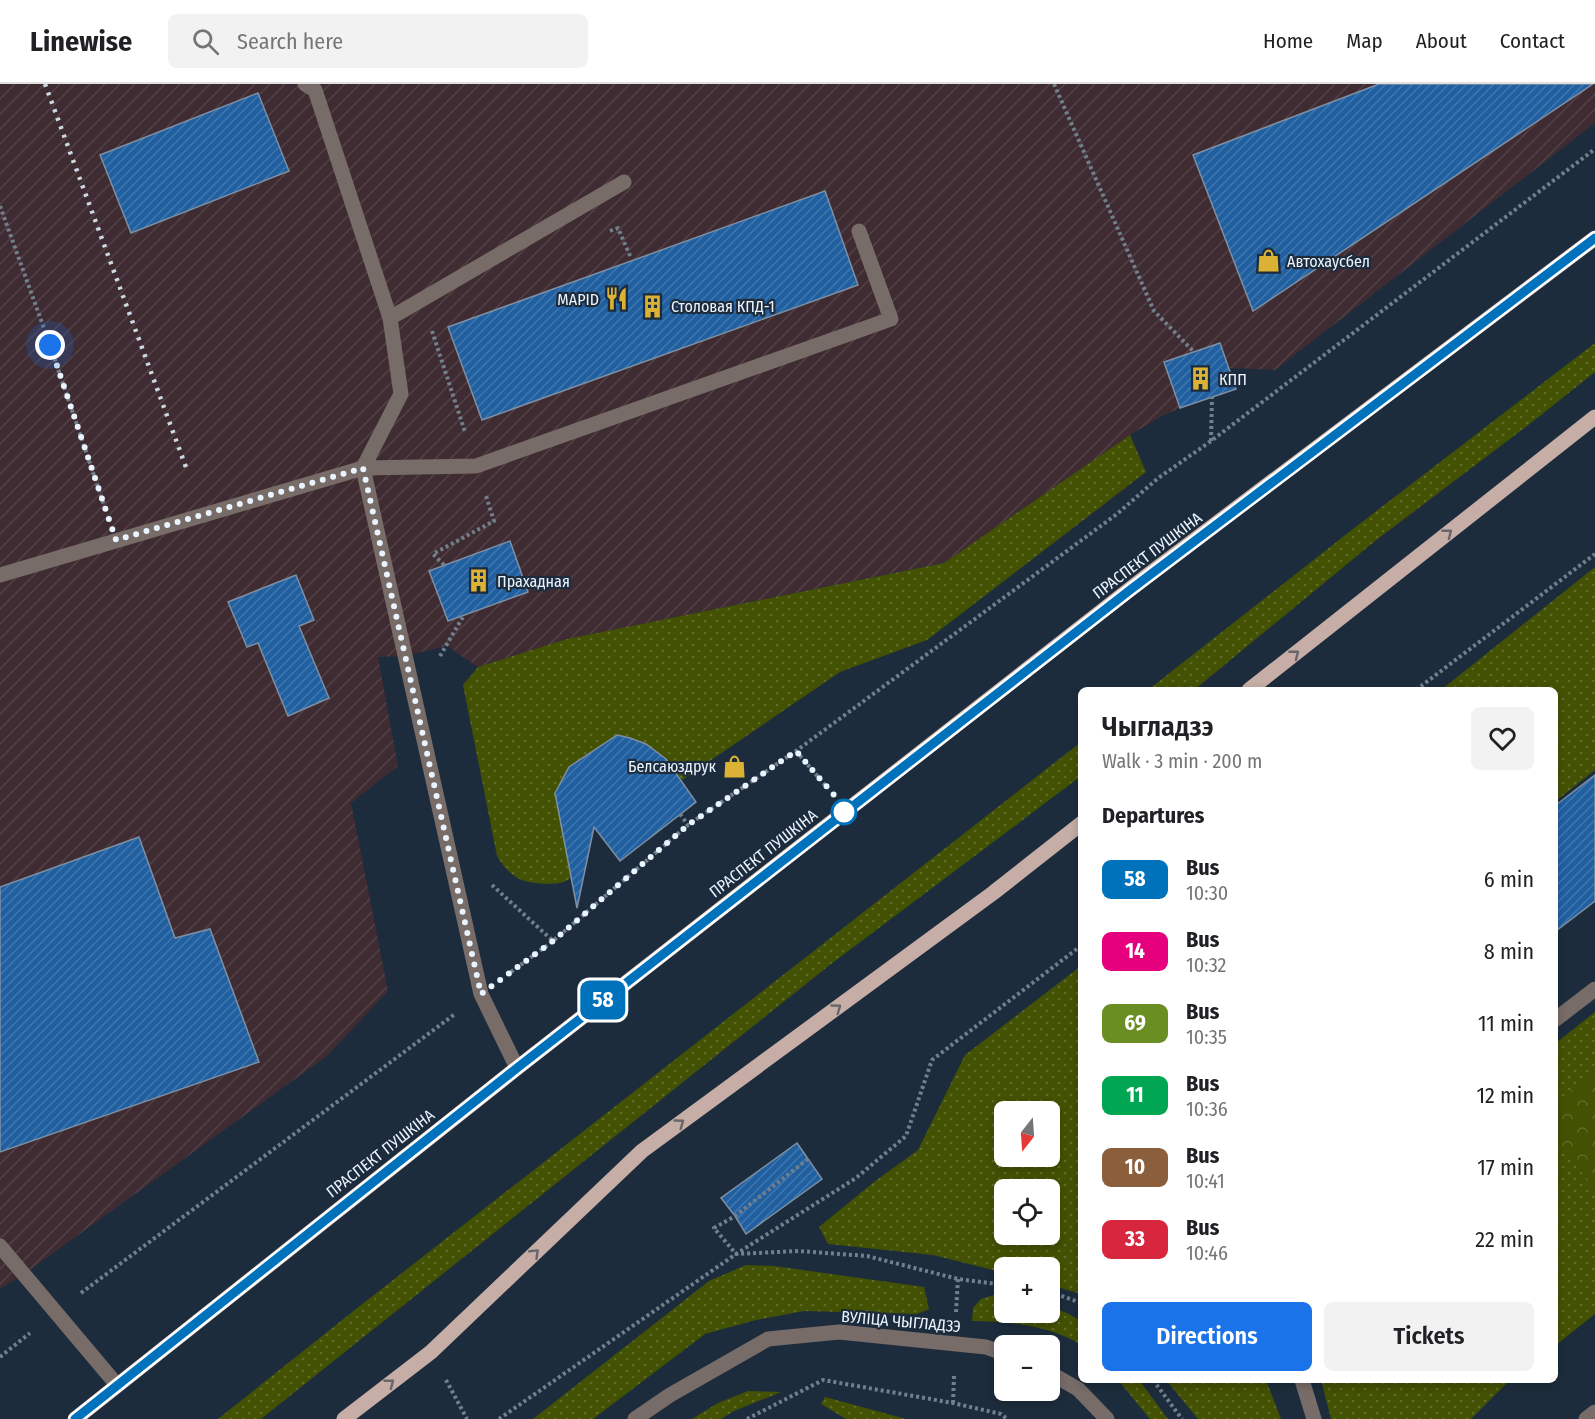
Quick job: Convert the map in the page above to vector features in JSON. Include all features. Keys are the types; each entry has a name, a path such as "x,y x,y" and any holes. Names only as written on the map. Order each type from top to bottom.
{"main road":[{"name":"ПРАСПЕКТ ПУШКІНА","path":"75,1419 517,1068 1148,575 1595,238"},
{"path":"1253,687 1595,417"},
{"path":"344,1419 431,1352 642,1151 993,893 1078,826"}],"street":[{"path":"305,84 315,90 390,318 401,394 363,468 481,994 517,1068"},
{"path":"390,318 624,182"},
{"path":"0,575 363,468 476,466 891,319 860,231"},
{"path":"1558,1017 1595,989"},
{"path":"0,1245 117,1385"},
{"name":"ВУЛІЦА ЧЫГЛАДЗЭ","path":"634,1419 670,1395 768,1339 839,1332 986,1347 994,1350"},
{"path":"1060,1379 1078,1389 1107,1419"},
{"path":"1303,1383 1314,1419"},
{"path":"1586,1419 1595,1412"}],"path":[{"path":"1054,84 1154,312 1194,352"},
{"path":"0,1357 56,1312 553,941 688,825 796,751 1117,514 1157,479 1211,441 1595,150"},
{"path":"0,206 116,540"},
{"path":"607,232 618,228 631,258"},
{"path":"429,322 494,521 433,555 444,565"},
{"path":"1211,441 1212,397"},
{"path":"1420,687 1595,554"},
{"path":"435,663 464,615"},
{"path":"796,751 847,810"},
{"path":"680,814 688,825"},
{"path":"491,885 553,941"},
{"path":"499,1419 736,1254 856,1178 906,1136 932,1060 1078,948"},
{"path":"736,1254 714,1228 735,1216 808,1159"},
{"path":"736,1254 799,1251 867,1257 958,1279 994,1284"},
{"path":"1060,1295 1078,1302"},
{"path":"431,1352 467,1419"},
{"path":"747,1419 823,1380 953,1403 1001,1414 1007,1419"},
{"path":"1155,1383 1182,1419"}],"shaded area":[{"path":"0,84 1595,84 1595,123 1275,370 1230,368 1236,389 1160,417 1130,435 944,563 567,639 478,667 447,646 405,656 378,657 398,766 351,803 388,991 327,1056 0,1289"}],"green space":[{"path":"1595,343 1595,372 1375,541 1198,687 1152,687"},
{"path":"1130,435 1146,472 927,640 840,672 682,780 655,750 638,741 617,735 569,767 555,793 563,834 587,861 569,879 561,883 533,883 520,879 505,868 497,856 463,685 478,667 567,639 944,563"},
{"path":"1595,567 1595,770 1558,799 1558,687 1445,687"},
{"path":"1078,744 1078,778 831,964 261,1419 218,1419"},
{"path":"1078,968 1078,1293 1060,1288 1060,1257 994,1257 994,1270 933,1255 828,1244 819,1227 918,1150 965,1055"},
{"path":"1595,1012 1595,1314 1558,1343 1558,1041"},
{"path":"1595,1072 1595,1189 1558,1143 1558,1101"},
{"path":"746,1265 774,1266 924,1287 929,1309 917,1314 804,1311 756,1320 705,1334 593,1419 533,1419 709,1281"},
{"path":"994,1295 994,1322 972,1321 973,1308 981,1299"},
{"path":"1060,1311 1065,1312 1078,1319 1078,1344 1057,1333 1007,1323 1060,1323"},
{"path":"1120,1383 1141,1383 1168,1419 1150,1419"},
{"path":"1168,1383 1267,1383 1281,1419 1198,1419"},
{"path":"1322,1383 1507,1383 1471,1419 1331,1419"},
{"path":"748,1391 781,1392 734,1411 721,1419 692,1419 718,1403"},
{"path":"825,1397 906,1419 846,1419 821,1404"}],"building":[{"path":"1379,84 1593,84 1253,311 1193,155"},
{"path":"258,93 289,171 131,233 100,155"},
{"name":"Столовая КПД-1","path":"825,191 858,285 482,420 448,327"},
{"name":"КПП","path":"1220,343 1236,389 1180,408 1164,362"},
{"name":"Прахадная","path":"510,541 528,592 448,621 429,571"},
{"path":"296,575 314,620 299,626 329,698 288,716 258,643 247,647 228,602"},
{"path":"617,735 646,744 666,759 696,802 620,861 594,827 577,908 555,793 569,767"},
{"path":"1595,775 1595,901 1558,929 1558,803"},
{"path":"139,837 175,938 210,929 259,1062 0,1152 0,887"},
{"path":"797,1143 822,1179 746,1234 721,1198"}],"railway":[{"path":"45,84 187,470"}],"bus line":[{"name":"58","path":"75,1419 517,1068 1130,590 1595,238"}],"place":[{"name":"Автохаусбел","path":"1269,261"},
{"name":"MAPID","path":"617,299"},
{"name":"Столовая КПД-1","path":"653,306"},
{"name":"КПП","path":"1201,379"},
{"name":"Прахадная","path":"479,581"},
{"name":"Белсаюздрук","path":"734,766"}],"route":[{"path":"50,345 116,540 363,468 481,994 553,941 688,825 796,751 847,810 844,812"}]}
